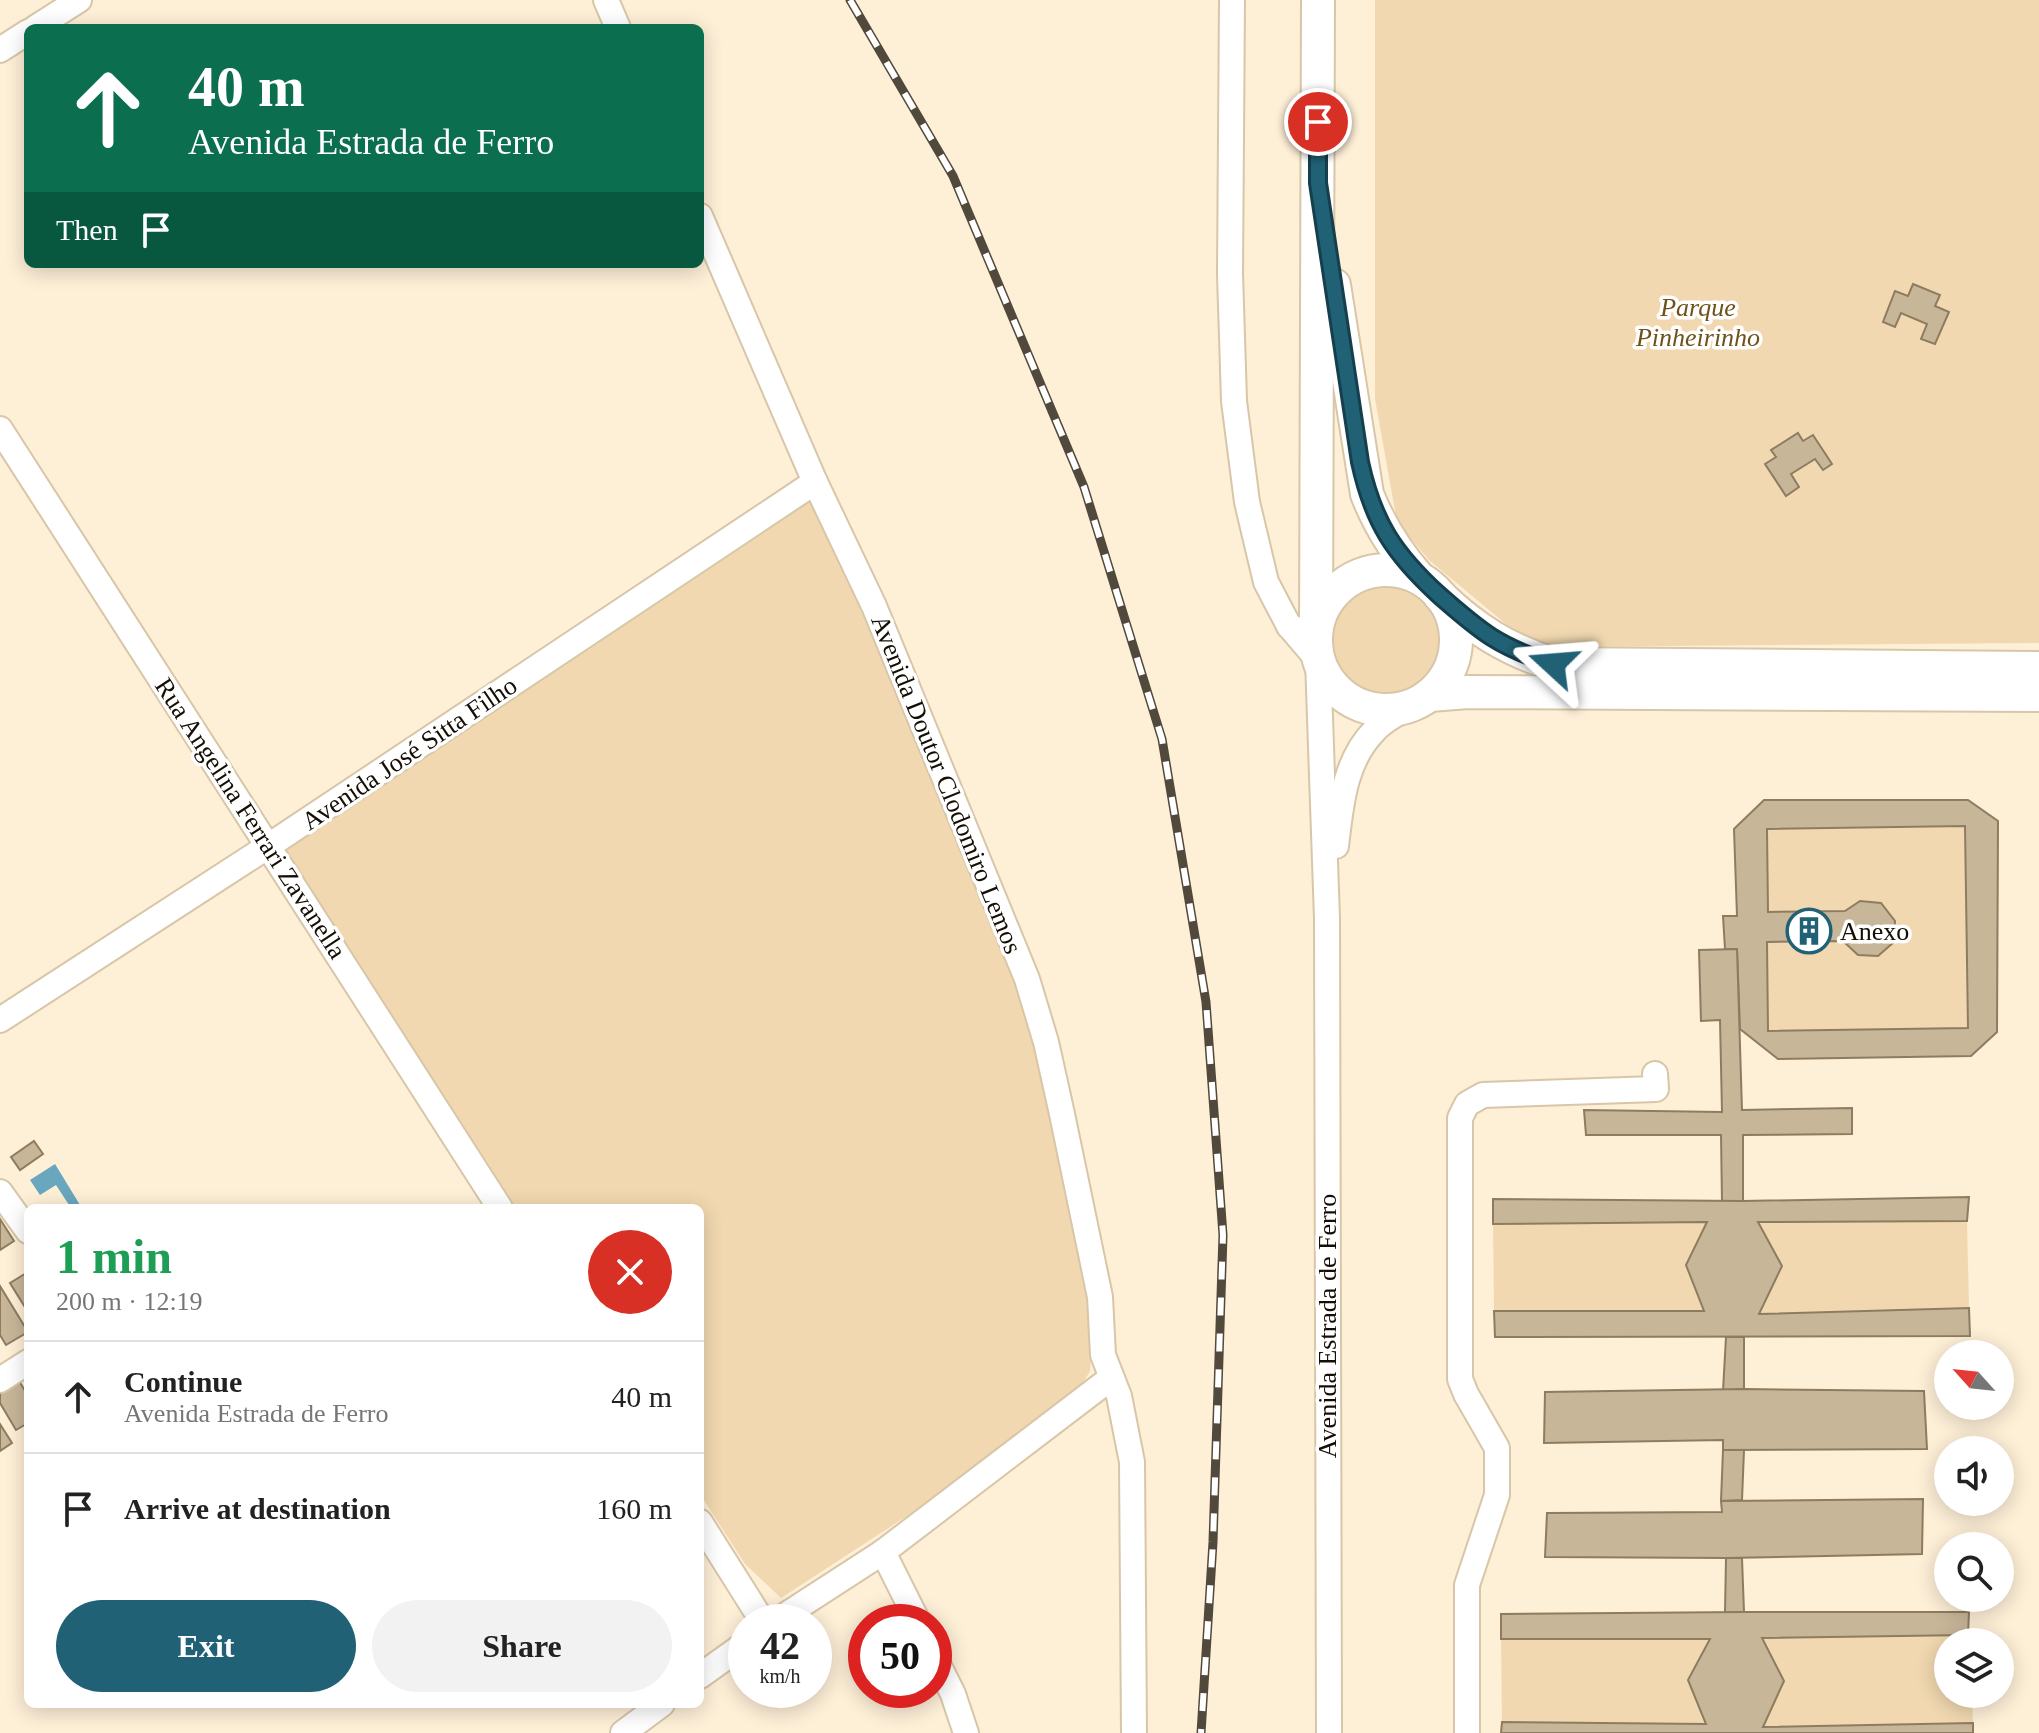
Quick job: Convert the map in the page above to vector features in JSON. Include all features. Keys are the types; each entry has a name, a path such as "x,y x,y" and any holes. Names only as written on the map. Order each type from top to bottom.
{"main road":[{"name":"Avenida Estrada de Ferro","path":"1308,640 1318,183 1318,0"},
{"name":"Avenida Estrada de Ferro","path":"1318,183 1367,494 1391,544 1430,587 1453,620 1455,648 1447,674 1418,702"},
{"name":"Avenida Estrada de Ferro","path":"1308,640 1324,607 1341,585 1366,573 1393,570 1430,587"},
{"path":"1430,587 1491,639 1521,654 1553,664 2039,668"},
{"path":"1308,640 1331,685 1352,702 1378,711 1468,692 2039,695"}],"street":[{"path":"41,24 79,0"},
{"path":"606,0 616,24"},
{"path":"1232,0 1230,274 1234,401 1247,502 1266,582 1308,640"},
{"path":"0,50 24,35"},
{"name":"Avenida Doutor Clodomiro Lemos","path":"704,225 815,482 874,606 1027,979 1046,1042 1100,1297 1103,1355 1119,1396 1132,1462 1134,1733"},
{"name":"Rua Angelina Ferrari Zavanella","path":"0,429 270,845 497,1204"},
{"name":"Avenida José Sitta Filho","path":"0,1020 270,845 815,482"},
{"name":"Avenida Estrada de Ferro","path":"1308,640 1327,919 1329,1733"},
{"name":"Avenida Estrada de Ferro","path":"1327,919 1342,796 1353,760 1375,730 1418,702"},
{"path":"1467,1733 1467,1585 1497,1495 1497,1448 1460,1379 1460,1118 1467,1104 1483,1095 1656,1089 1655,1074"},
{"path":"0,1192 24,1225"},
{"path":"0,1380 24,1365"},
{"path":"803,1604 883,1552 1111,1378"},
{"path":"704,1528 752,1604"},
{"path":"883,1552 909,1604"},
{"path":"704,1673 728,1656"},
{"path":"952,1692 966,1733"},
{"path":"623,1733 657,1708"}],"green space":[{"name":"Parque Pinheirinho","path":"1375,0 2039,0 2039,643 1547,647 1507,625 1429,560 1397,522 1375,399"},
{"path":"813,494 866,607 1038,1033 1094,1323 1090,1371 1079,1390 924,1505 781,1598 745,1564 704,1500 704,1204 512,1204 280,845"},
{"path":"1386,583 1407,587 1425,599 1437,617 1441,638 1437,659 1425,677 1407,689 1386,693 1365,689 1347,677 1335,659 1331,638 1335,617 1347,599 1365,587"},
{"path":"1965,826 1968,1028 1768,1031 1767,942 1843,941 1858,955 1878,956 1894,942 1895,921 1881,903 1860,901 1845,911 1768,912 1767,829"},
{"path":"1967,1221 1969,1308 1759,1314 1782,1266 1758,1222"},
{"path":"1707,1222 1686,1265 1704,1311 1494,1311 1493,1224"},
{"path":"1934,1635 1934,1708 1972,1708 1973,1723 1763,1727 1784,1681 1762,1638"},
{"path":"1501,1639 1710,1639 1688,1680 1706,1724 1502,1722"}],"water":[{"path":"55,1164 79,1204 68,1204 56,1185 40,1195 30,1180"}],"building":[{"path":"1913,284 1940,295 1935,306 1949,312 1935,344 1921,339 1927,324 1901,313 1895,327 1883,322 1895,291 1908,296"},
{"path":"1798,433 1803,441 1813,435 1832,464 1823,470 1815,459 1791,474 1799,487 1786,496 1765,464 1776,457 1771,450"},
{"name":"Anexo","path":"1764,800 1968,800 1998,821 1997,1032 1971,1056 1778,1059 1740,1029 1737,949 1725,949 1723,916 1737,916 1734,829","holes":["1965,826 1968,1028 1768,1031 1767,942 1843,941 1858,955 1878,956 1894,942 1895,921 1881,903 1860,901 1845,911 1768,912 1767,829"]},
{"path":"1737,949 1742,1110 1852,1108 1852,1134 1743,1135 1743,1201 1722,1201 1721,1135 1586,1135 1584,1110 1722,1112 1720,1020 1701,1021 1699,950"},
{"path":"34,1141 43,1154 20,1170 11,1157"},
{"path":"1969,1197 1967,1221 1758,1222 1782,1266 1759,1314 1969,1308 1970,1336 1495,1337 1494,1311 1704,1311 1686,1265 1707,1222 1493,1224 1493,1199 1743,1201"},
{"path":"0,1219 14,1241 0,1250"},
{"path":"24,1274 24,1306 10,1283"},
{"path":"0,1286 24,1325 24,1334 6,1345 0,1335"},
{"path":"1726,1337 1744,1337 1744,1389 1723,1391"},
{"path":"18,1379 24,1389 24,1425 16,1430 0,1403 0,1389"},
{"path":"1744,1389 1924,1391 1927,1449 1723,1450 1723,1440 1544,1443 1545,1392"},
{"path":"0,1424 12,1443 0,1451"},
{"path":"1723,1450 1744,1450 1742,1500 1721,1501"},
{"path":"1923,1499 1922,1554 1726,1558 1545,1557 1547,1513 1722,1512 1721,1501"},
{"path":"1726,1558 1742,1558 1744,1612 1725,1613"},
{"path":"1969,1612 1968,1628 1934,1628 1934,1635 1762,1638 1784,1681 1763,1727 1973,1723 1973,1733 1501,1733 1502,1722 1706,1724 1688,1680 1710,1639 1501,1639 1501,1614"}],"railway":[{"path":"850,0 953,176 1084,487 1162,739 1206,1002 1223,1235 1213,1542 1201,1733"}],"place":[{"name":"Anexo","path":"1809,931"}],"route":[{"path":"1318,122 1318,183 1360,462 1367,494 1380,525 1397,553 1419,578 1464,619 1491,639 1521,654 1553,664"}]}
